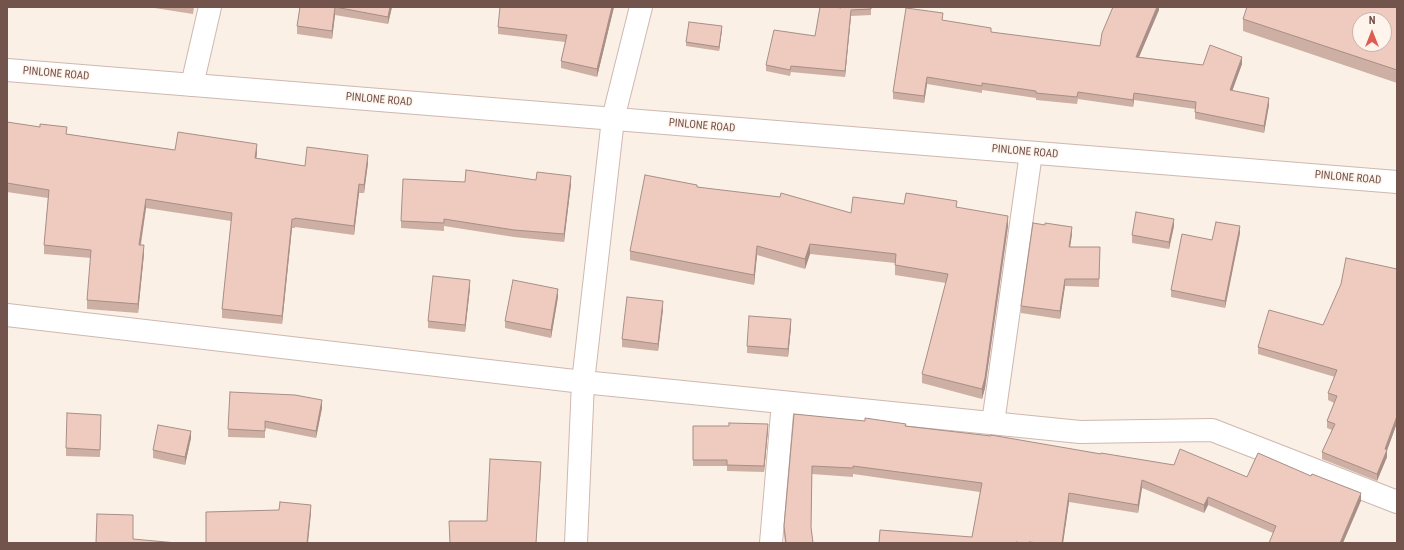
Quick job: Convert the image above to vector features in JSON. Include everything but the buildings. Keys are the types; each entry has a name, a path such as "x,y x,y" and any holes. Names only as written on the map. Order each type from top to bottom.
{"street":[{"path":"192,85 210,7"},
{"path":"576,543 583,382 613,119 641,7"},
{"name":"PINLONE ROAD","path":"7,70 1397,182"},
{"path":"993,424 1031,152"},
{"path":"7,315 583,382 993,424 1080,432 1212,430 1397,502"},
{"path":"771,543 784,402"}]}
